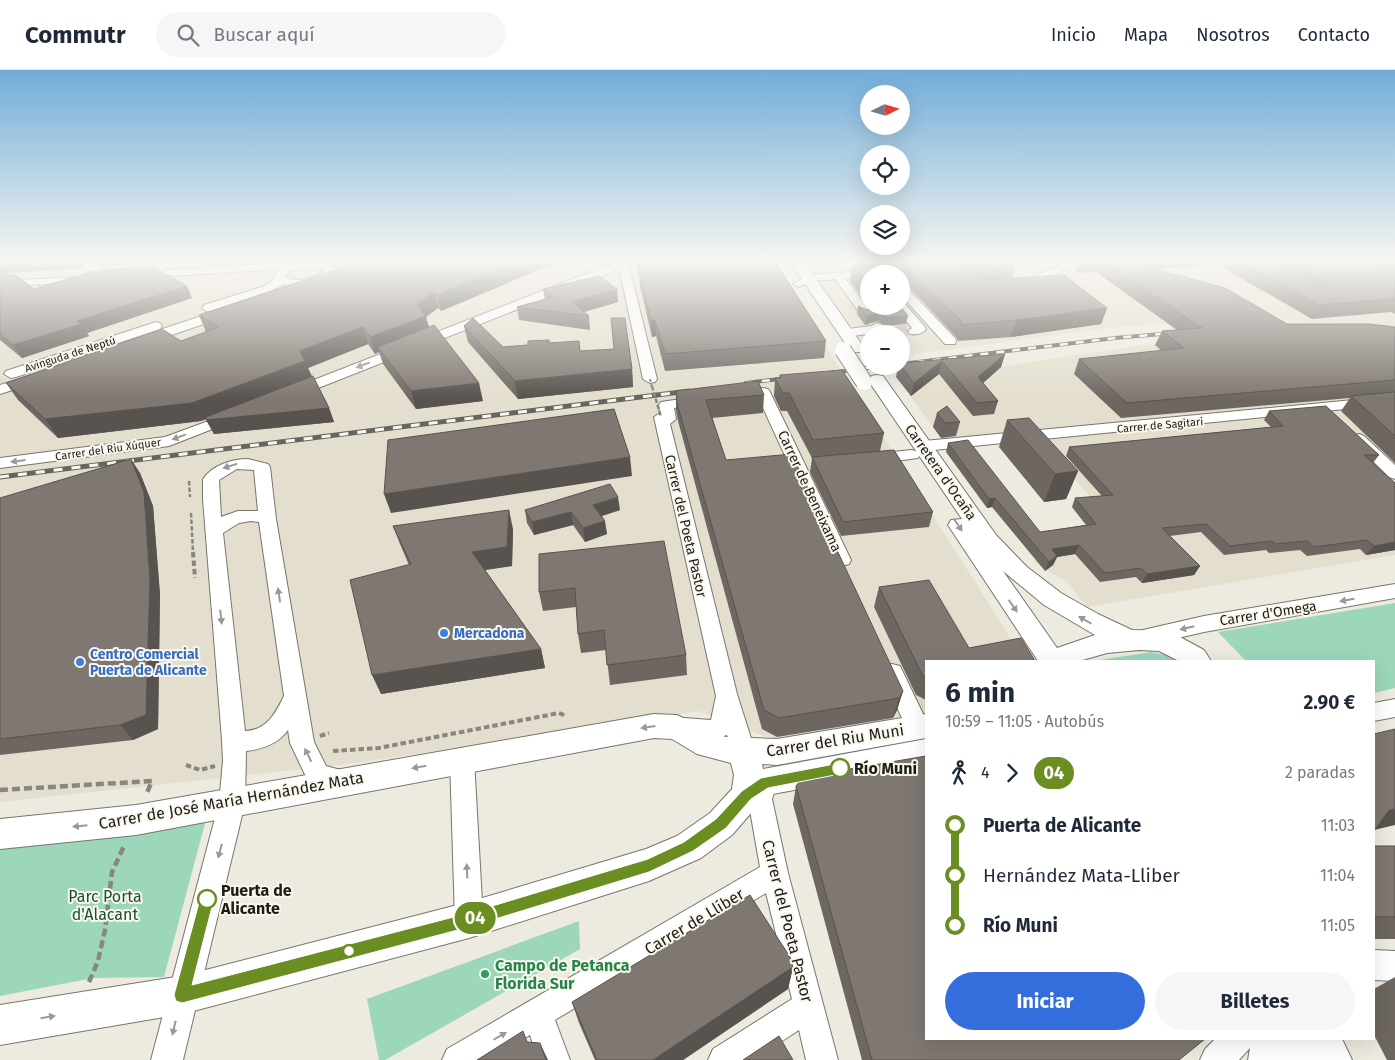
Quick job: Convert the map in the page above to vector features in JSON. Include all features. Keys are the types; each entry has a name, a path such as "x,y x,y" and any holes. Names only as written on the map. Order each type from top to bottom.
{"main road":[{"name":"Carretera d'Ocaña","path":"820,306 918,451 1051,660"},
{"name":"Carretera d'Ocaña","path":"823,306 845,333 850,350"},
{"name":"Carretera d'Ocaña","path":"918,451 1006,562 1047,596 1068,610 1090,623 1136,639"},
{"name":"Carrer d'Omega","path":"1061,660 1075,650 1136,639 1175,646 1196,660"},
{"name":"Carrer de José María Hernández Mata","path":"0,834 136,820 462,759 654,726 676,727 708,745 726,750 743,751"},
{"name":"Carrer del Riu Muni","path":"743,751 777,752 923,735"},
{"name":"Carrer del Riu Muni","path":"756,789 923,735"},
{"path":"0,1025 182,995 469,920 649,865 689,847 721,824 756,789 743,751"},
{"path":"1287,1040 1298,1060"},
{"path":"1321,1040 1332,1060"}],"street":[{"name":"Avinguda de Neptú","path":"0,378 215,306"},
{"name":"Avinguda de Neptú","path":"0,390 239,306"},
{"path":"282,397 515,306"},
{"path":"633,306 650,379"},
{"path":"918,306 950,341"},
{"path":"908,315 920,329 914,331"},
{"path":"845,333 860,331"},
{"name":"Carrer de Beneixama","path":"661,420 669,419 666,405 763,392 848,574"},
{"name":"Carrer de Sagitari","path":"855,460 918,451 1395,400"},
{"path":"1325,407 1395,474"},
{"name":"Carrer del Riu Xúquer","path":"0,463 153,444 176,438 244,412"},
{"name":"Carrer del Poeta Pastor","path":"661,420 726,694 743,751"},
{"path":"167,1060 232,803 235,761 234,740 211,499 211,479 220,470 231,464 250,463 262,467 267,519 302,743 318,775 343,781"},
{"path":"799,466 818,464"},
{"path":"214,532 227,520 240,516 255,515 267,519"},
{"name":"Carrer d'Omega","path":"1136,639 1204,624 1395,591"},
{"path":"885,655 923,735"},
{"name":"Carrer del Poeta Pastor","path":"676,727 708,731 719,728 723,720 726,694"},
{"path":"234,740 260,740 274,733 286,716 294,697"},
{"path":"1375,712 1395,708"},
{"path":"462,759 469,920"},
{"name":"Carrer del Poeta Pastor","path":"756,789 760,799 775,873 822,1060"},
{"name":"Carrer de Llíber","path":"458,1060 775,873"},
{"path":"1375,965 1395,966"},
{"path":"724,1060 809,1006"},
{"path":"538,1014 554,1060"},
{"path":"1216,1060 1237,1040"},
{"path":"1264,1060 1267,1040"}],"path":[{"path":"650,379 661,420"},
{"path":"189,481 190,496"},
{"path":"191,513 194,578"},
{"path":"334,751 379,748 559,714 566,716"},
{"path":"186,765 200,770 221,764"},
{"path":"0,790 152,781 112,872 98,962 86,990"}],"shaded area":[{"path":"0,306 800,306 1024,660 925,660 925,713 774,740 699,711 349,764 0,802"},
{"path":"834,306 860,306 860,315 910,315 910,306 1395,306 1395,327 1281,321 1122,326 910,355 910,325 860,325 860,337"},
{"path":"1269,338 1395,342 1395,555 1087,607 1067,582 1035,563 1036,560 1133,545 1036,436 946,444 896,377 985,369 1139,346"}],"green space":[{"path":"1395,603 1395,688 1375,693 1375,660 1245,660 1218,632"},
{"path":"1151,652 1166,655 1175,660 1100,660"},
{"name":"Parc Porta d'Alacant","path":"207,816 164,977 93,978 0,996 0,841"},
{"name":"Campo de Petanca Florida Sur","path":"579,921 580,949 385,1060 379,1060 367,999"}],"building":[{"path":"0,306 124,306 77,321 81,324 13,345 0,334"},
{"path":"226,306 418,306 426,316 370,337 363,327 300,351 305,361 192,403 45,419 6,383 162,329 181,341 219,327 199,315"},
{"path":"577,306 589,316 517,307"},
{"path":"648,306 804,306 826,341 665,354 655,320 651,320"},
{"path":"946,306 1105,306 1107,308 1016,320 962,325 960,320"},
{"path":"1170,306 1256,306 1287,324 1369,324 1395,327 1395,380 1127,403 1079,359 1184,348 1162,331 1202,328"},
{"path":"882,315 908,316 887,318"},
{"path":"473,318 503,347 528,345 528,341 549,340 549,343 579,341 580,351 614,349 611,318 625,318 632,369 515,381 464,326"},
{"path":"434,325 479,383 411,391 378,347"},
{"path":"1005,354 978,377 998,401 977,403 942,361 914,383 908,375 910,375 910,362"},
{"path":"842,370 884,433 813,440 789,393 783,393 775,378 781,378 780,375"},
{"path":"313,376 329,408 206,420 206,417"},
{"path":"758,381 764,395 706,400 726,460 792,454 903,691 899,698 779,718 764,710 677,403 676,391"},
{"path":"1395,392 1395,436 1351,396"},
{"path":"947,406 960,422 945,423 937,413"},
{"path":"1326,406 1379,455 1364,455 1395,483 1395,542 1374,546 1367,540 1314,547 1307,541 1275,544 1272,541 1230,546 1206,524 1162,528 1200,566 1147,574 1141,568 1105,573 1079,545 1052,549 1057,556 1049,562 995,498 989,499 948,443 968,440 1040,532 1096,524 1075,498 1113,495 1069,447 1283,426 1269,411"},
{"path":"614,409 630,457 384,494 388,440"},
{"path":"1029,418 1078,471 1055,474 1007,420"},
{"path":"894,450 933,512 843,522 812,457"},
{"name":"Centro Comercial Puerta de Alicante","path":"131,459 144,492 150,580 146,715 120,725 0,739 0,498"},
{"path":"610,484 618,497 593,505 605,521 583,528 571,512 532,522 525,510"},
{"name":"Mercadona","path":"509,510 507,547 472,552 541,649 372,675 350,580 411,564 393,526"},
{"path":"664,541 686,655 607,665 604,630 578,634 575,588 539,592 539,554"},
{"path":"929,580 969,648 1021,638 1034,660 925,660 925,677 923,676 879,587"},
{"path":"1395,729 1395,809 1389,810 1375,830 1375,734"},
{"path":"925,756 925,1040 1204,1040 1179,1060 872,1060 796,786 803,777"},
{"path":"1375,846 1395,846 1395,917 1375,917"},
{"path":"750,895 790,957 793,967 653,1060 597,1060 572,1002"},
{"path":"523,1031 527,1042 540,1043 546,1060 477,1060"},
{"path":"779,1036 793,1060 743,1060"}],"tunnel":[{"path":"910,331 914,331"}],"railway":[{"path":"910,363 1115,338 1173,333"},
{"path":"830,373 860,369"},
{"path":"746,383 788,378"},
{"path":"0,477 689,391"}],"bus line":[{"name":"04","path":"207,899 182,995 469,920 649,865 689,847 721,824 746,795 766,782 840,768"}],"place":[{"name":"Mercadona","path":"444,633"},
{"name":"Centro Comercial Puerta de Alicante","path":"80,662"},
{"name":"Río Muni","path":"840,768"},
{"name":"Puerta de Alicante","path":"207,899"},
{"name":"Campo de Petanca Florida Sur","path":"485,974"}]}
